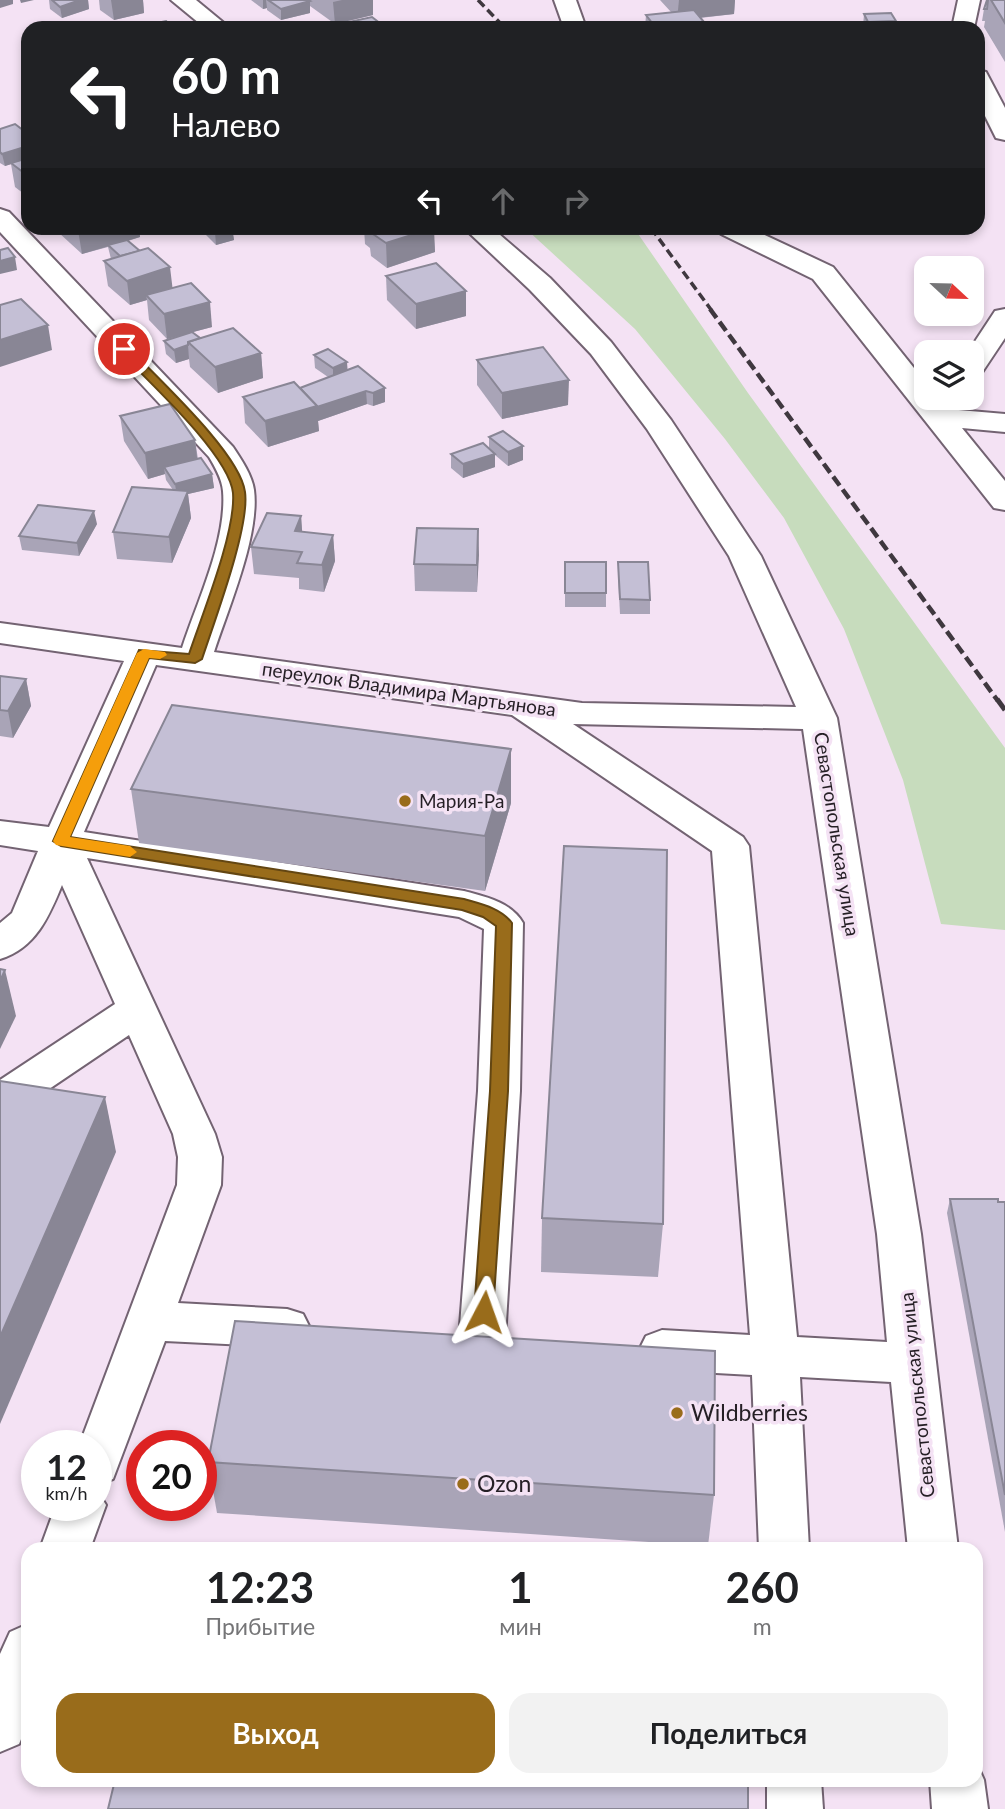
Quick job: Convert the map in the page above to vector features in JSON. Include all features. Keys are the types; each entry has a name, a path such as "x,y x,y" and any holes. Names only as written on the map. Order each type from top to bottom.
{"street":[{"path":"182,0 210,21"},
{"path":"565,0 572,21"},
{"path":"964,21 969,0"},
{"path":"985,92 1005,133"},
{"path":"0,217 222,453 232,471 239,492 234,528 195,659"},
{"name":"Севастопольская улица","path":"485,235 540,284 601,348 660,426 745,556 819,718 899,1234 932,1542"},
{"path":"743,235 805,261 823,273 914,373"},
{"path":"984,348 1005,317"},
{"path":"947,410 1005,501"},
{"path":"956,410 1005,423"},
{"name":"переулок Владимира Мартьянова","path":"0,633 524,707 643,717 819,718"},
{"path":"0,945 28,920 144,653"},
{"path":"524,707 730,846 775,1356 784,1542"},
{"path":"0,833 464,904 489,913 504,923 499,1091 482,1339"},
{"path":"61,841 194,1134 200,1157 199,1185 109,1430"},
{"path":"0,1101 137,1009"},
{"path":"149,1321 330,1331"},
{"path":"621,1347 914,1363"},
{"path":"68,1542 75,1521"},
{"path":"0,1726 21,1675"},
{"path":"794,1787 795,1809"},
{"path":"958,1787 960,1809"}],"green space":[{"path":"533,235 639,235 748,393 1005,748 1005,930 941,924 903,780 844,629 784,518 725,439 635,329"}],"building":[{"path":"52,0 80,0 60,7"},
{"path":"268,0 308,0 310,1 281,9"},
{"path":"991,0 1005,0 1005,23"},
{"path":"694,10 703,21 651,21 646,15"},
{"path":"891,13 896,21 868,21 864,14"},
{"path":"372,17 377,21 353,21"},
{"path":"15,124 21,129 21,148 2,154 0,129"},
{"path":"21,160 21,171 11,163"},
{"path":"374,235 412,235 386,243"},
{"path":"127,240 140,251 120,256 108,245"},
{"path":"8,248 15,257 0,261 0,250"},
{"path":"148,248 170,267 127,281 104,261"},
{"path":"436,263 466,291 416,304 386,276"},
{"path":"191,283 210,302 164,314 146,295"},
{"path":"21,299 48,325 0,340 0,305"},
{"path":"233,328 261,353 215,367 188,342"},
{"path":"192,332 200,338 174,350 164,341"},
{"path":"543,347 569,380 502,393 477,360"},
{"path":"328,349 347,362 333,368 314,355"},
{"path":"358,366 385,388 373,393 366,391 317,407 300,388"},
{"path":"294,382 317,406 265,421 243,397"},
{"path":"170,404 195,440 145,453 120,416"},
{"path":"503,431 523,446 508,452 489,437"},
{"path":"483,443 495,454 463,464 451,454"},
{"path":"201,458 212,474 175,484 164,467"},
{"path":"132,487 188,491 169,537 113,532"},
{"path":"38,505 94,511 77,543 19,536"},
{"path":"267,513 301,516 295,531 333,535 322,565 297,563 302,552 251,547"},
{"path":"417,528 478,529 477,565 414,564"},
{"path":"565,562 606,562 606,593 565,593"},
{"path":"618,562 648,562 650,600 620,599"},
{"path":"0,676 26,679 8,711 0,710"},
{"path":"172,705 511,749 485,836 131,789"},
{"path":"564,846 667,850 663,1224 542,1218"},
{"path":"0,1081 105,1097 0,1337"},
{"path":"950,1199 998,1199 998,1202 1005,1202 1005,1495"},
{"path":"235,1321 715,1351 714,1495 217,1463 217,1430 214,1430"},
{"path":"113,1787 748,1787 748,1809 108,1809"}],"railway":[{"path":"478,0 498,21"},
{"path":"656,235 712,311"},
{"path":"710,309 998,701"},
{"path":"997,699 1005,710"}],"slow traffic":[{"path":"130,852 61,841 144,653 160,655"}],"place":[{"name":"Мария-Ра","path":"405,801"},
{"name":"Wildberries","path":"677,1413"},
{"name":"Ozon","path":"463,1484"}],"route":[{"path":"124,349 222,453 239,492 236,518 230,549 195,659 144,653 61,841 464,904 489,913 504,923 499,1091 484,1312"}]}
